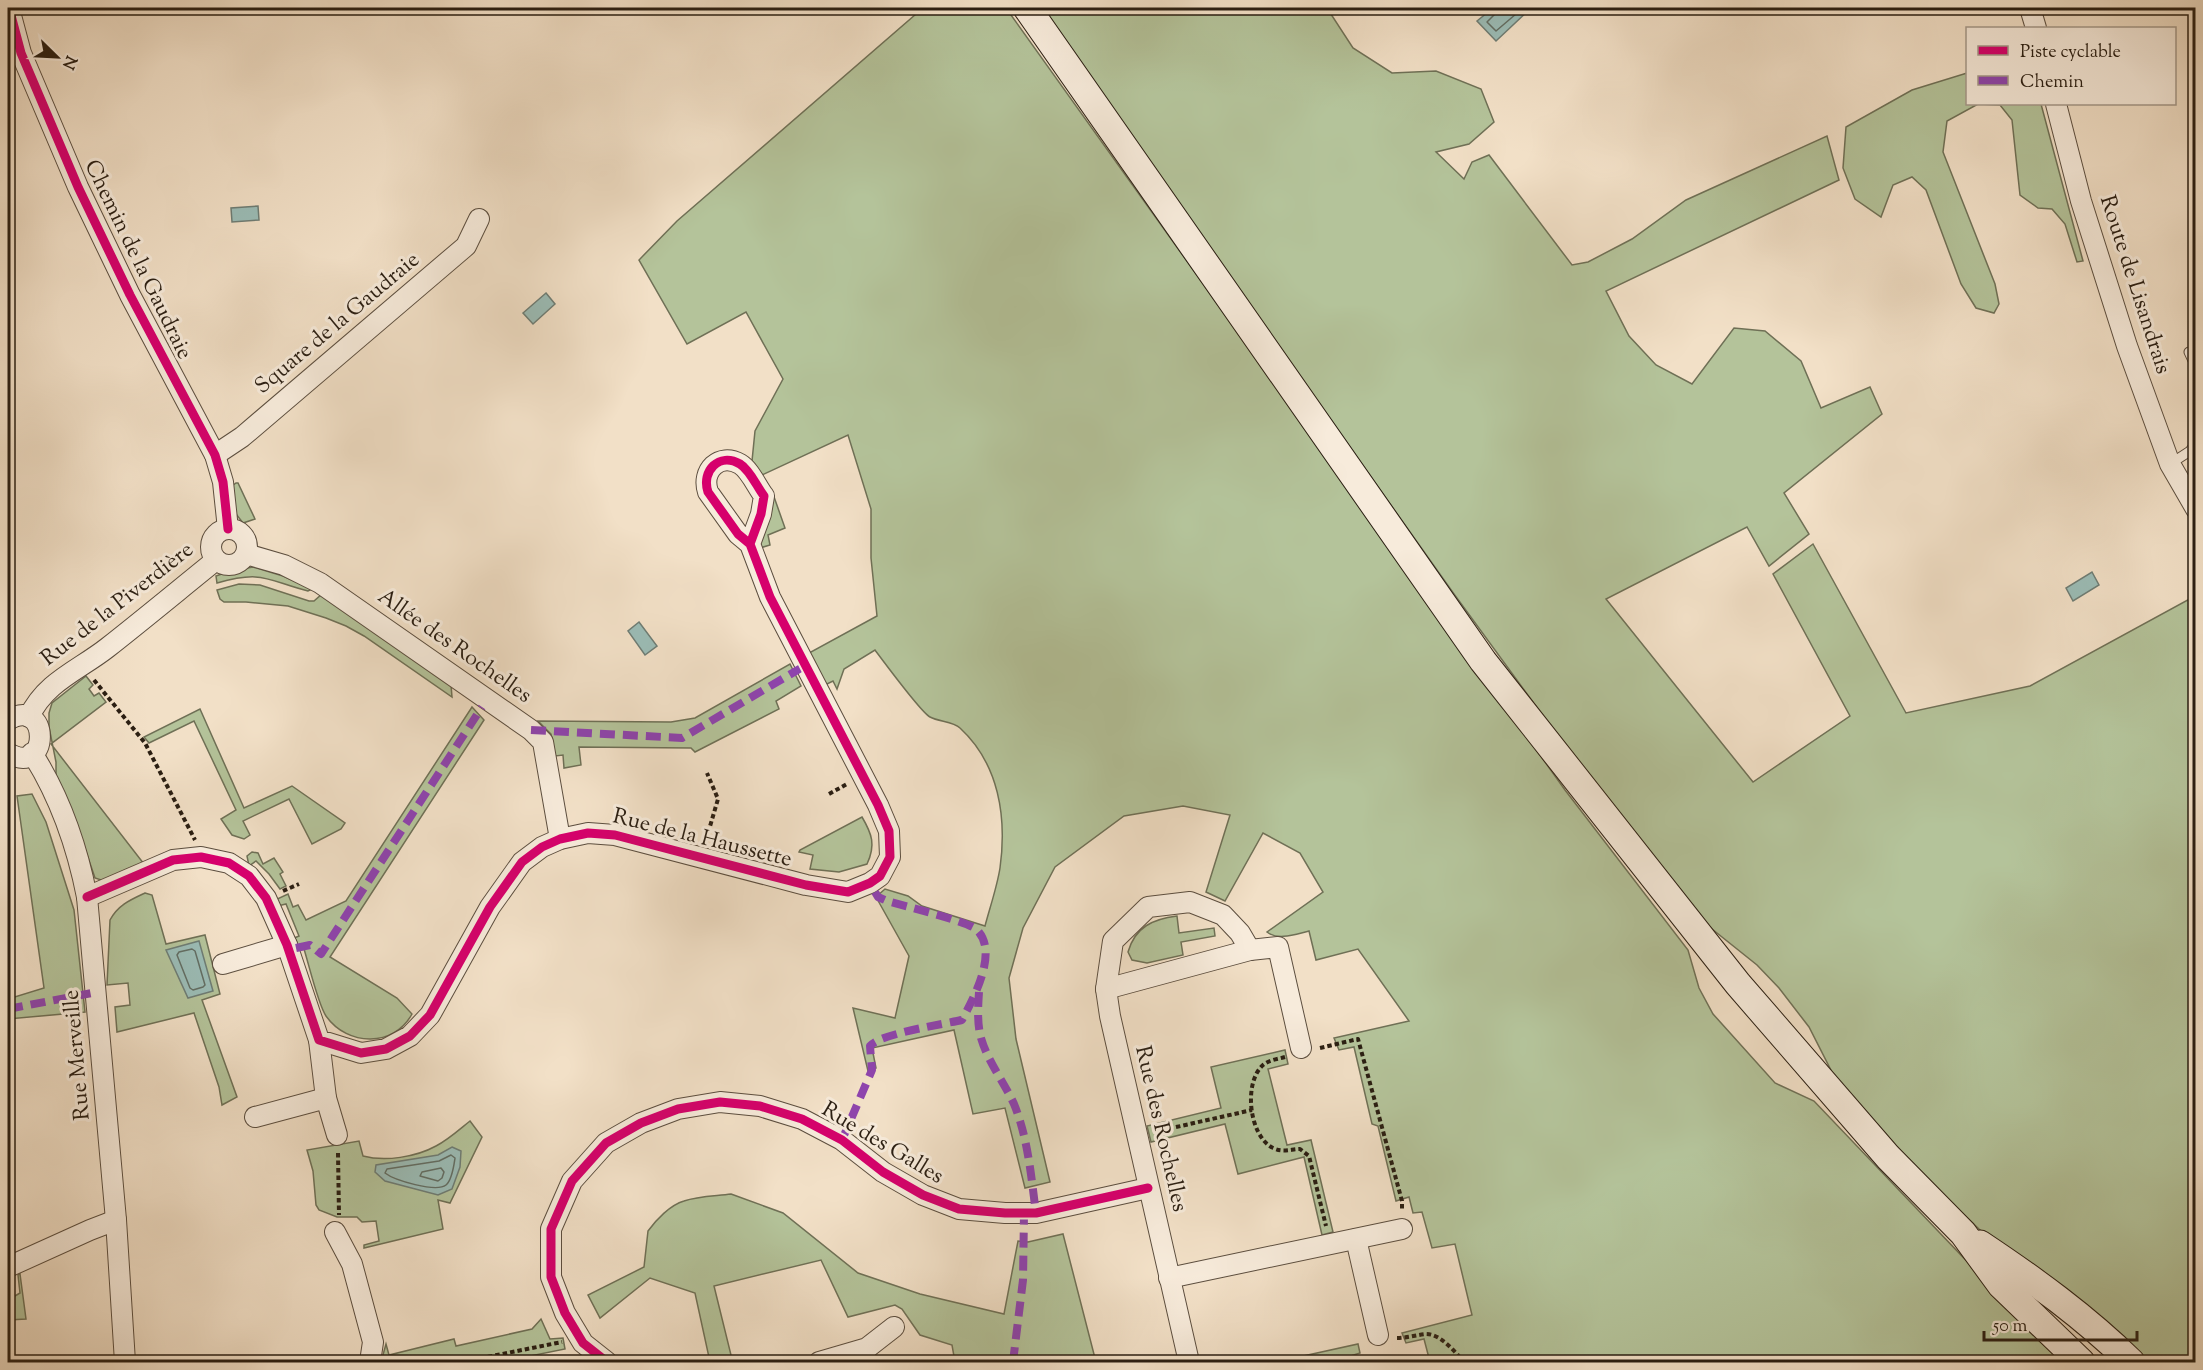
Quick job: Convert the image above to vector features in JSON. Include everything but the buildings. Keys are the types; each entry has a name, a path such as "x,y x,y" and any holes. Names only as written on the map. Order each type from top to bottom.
{"main road":[{"path":"1028,8 1482,661 1738,984 1888,1157 1964,1233 2001,1285 2081,1362"},
{"path":"1964,1233 2063,1302 2131,1362"}],"street":[{"name":"Chemin de la Gaudraie","path":"9,8 21,53 78,187 130,294 215,454 223,482 228,529"},
{"path":"2030,8 2036,27"},
{"name":"Route de Lisandrais","path":"2056,105 2081,201 2127,346 2170,464 2196,509"},
{"name":"Square de la Gaudraie","path":"215,454 242,437 466,246 479,219"},
{"path":"228,529 240,532 248,548 246,554 243,559 232,565 216,560 212,543 217,533 228,529"},
{"name":"Rue de la Haussette","path":"319,1040 361,1053 386,1050 410,1036 430,1015 490,907 522,862 542,847 560,839 588,833 615,835 806,885 848,892 880,876 890,856 889,831 878,805 770,597 750,544"},
{"name":"Allée des Rochelles","path":"246,554 284,565 320,583 531,730 543,742 560,839"},
{"name":"Rue de la Piverdière","path":"28,717 35,703 56,681 105,650 216,560"},
{"path":"8,720 15,716 28,717 38,725 40,731 40,743 33,753 20,757 8,754"},
{"name":"Rue Merveille","path":"33,753 65,818 81,866 87,897 116,1220 125,1362"},
{"path":"87,897 173,860 201,857 228,863 249,876 266,897 287,945 319,1040 326,1098 337,1134"},
{"name":"Rue des Rochelles","path":"1189,1362 1110,1016 1106,989 1107,968 1113,941 1148,907 1190,902 1223,915 1240,933 1250,950"},
{"path":"223,964 287,945"},
{"path":"1106,989 1250,950 1278,947 1295,1052"},
{"path":"255,1118 326,1098"},
{"name":"Rue des Galles","path":"607,1362 583,1343 565,1313 551,1277 551,1229 572,1181 606,1143 640,1123 678,1108 720,1102 760,1106 802,1119 842,1140 883,1172 922,1195 959,1209 1005,1213 1036,1212 1148,1188"},
{"path":"8,1267 116,1220"},
{"path":"1169,1278 1401,1229"},
{"path":"335,1232 352,1264 373,1342 370,1362"},
{"path":"1356,1239 1378,1335"},
{"path":"819,1362 867,1348 894,1327"}],"lane":[{"path":"2189,352 2196,367"},
{"path":"2170,464 2190,451 2196,443"}],"path":[{"path":"82,665 145,743 200,848 201,857"},
{"path":"701,857 717,799 707,773"},
{"path":"829,794 854,780"},
{"path":"1327,1231 1309,1156 1304,1150 1280,1150 1266,1143 1259,1133 1252,1110 1251,1084 1266,1062 1295,1052 1358,1039 1402,1200 1401,1229"},
{"path":"1145,1134 1252,1110"},
{"path":"335,1232 340,1212 337,1134"},
{"path":"1378,1335 1399,1338 1434,1335 1464,1362"},
{"path":"436,1362 462,1362 564,1342 583,1343"}],"green space":[{"path":"923,8 1006,8 1565,790 1688,950 1699,988 1713,1014 1775,1083 1814,1101 1980,1275 2071,1362 1430,1362 1424,1339 1406,1343 1402,1333 1472,1315 1455,1244 1432,1248 1422,1212 1413,1213 1409,1197 1396,1201 1378,1126 1372,1124 1354,1047 1339,1050 1334,1038 1409,1021 1358,949 1316,960 1309,931 1282,936 1271,935 1267,932 1323,892 1300,853 1263,833 1225,901 1206,892 1230,815 1183,806 1124,816 1055,867 1023,928 1009,978 1016,1039 1050,1182 1025,1188 1005,1108 973,1114 954,1030 872,1048 876,1068 868,1071 853,1008 895,1018 909,956 876,897 885,889 908,896 922,906 985,926 999,875 1002,849 1001,811 997,792 984,758 973,742 957,726 934,719 925,713 875,650 844,669 837,689 833,681 825,685 809,653 877,616 871,558 871,509 848,435 762,475 752,461 755,431 783,379 746,312 687,344 639,260 677,221"},
{"path":"1038,8 1327,8 1353,48 1392,73 1436,71 1481,89 1494,122 1469,144 1436,152 1464,179 1472,162 1489,155 1572,265 1588,262 1632,239 1686,200 1827,136 1839,180 1606,291 1629,336 1656,365 1692,384 1734,328 1765,331 1801,361 1821,408 1870,387 1882,414 1784,493 1809,534 1769,566 1747,527 1606,599 1753,782 1850,716 1773,574 1813,544 1906,713 2030,686 2195,596 2195,1362 2141,1362 1979,1229 1925,1178 1836,1080 1809,1027 1779,988 1757,965 1702,921 1623,825 1454,594"},
{"path":"1966,73 1966,105 1976,105 1947,121 1943,152 1995,284 1999,304 1994,313 1976,308 1961,284 1926,190 1912,177 1893,185 1881,217 1855,199 1843,168 1846,127 1912,90"},
{"path":"2000,105 2041,105 2083,261 2077,262 2065,224 2052,209 2038,208 2020,195 2012,120"},
{"path":"236,483 255,519 243,523 236,514 232,486"},
{"path":"773,494 785,528 768,535 770,545 760,548 759,539"},
{"path":"253,567 283,576 312,589 308,591 255,577 217,583 216,576"},
{"path":"239,584 260,585 309,601 314,601 322,594 451,685 452,697 346,626 288,606 224,602 220,599 217,590"},
{"path":"790,664 801,686 776,701 779,709 695,752 691,748 579,747 581,765 564,768 563,755 555,756 551,734 538,721 671,722 695,718"},
{"path":"86,676 93,685 89,689 94,696 99,693 106,702 52,743 49,713 52,703"},
{"path":"472,707 484,720 330,957 397,998 412,1014 394,1033 370,1039 358,1038 335,1026 326,1016 304,949 297,951 292,939 299,936 286,904 278,906 275,900 288,894 293,907 298,905 306,920 346,901"},
{"path":"200,709 244,808 292,786 345,823 341,829 312,844 289,799 243,821 250,835 244,839 232,835 221,819 236,810 194,721 149,743 144,737"},
{"path":"53,746 144,864 110,883 95,878 79,831 56,776"},
{"path":"32,794 46,822 74,910 85,1012 8,1019 8,999 44,988 17,796"},
{"path":"862,817 872,840 867,864 839,872 810,869 813,855 799,852 800,850"},
{"path":"252,852 258,853 263,864 274,858 283,872 280,874 286,886 280,889 256,861 249,866 247,856"},
{"path":"145,893 152,895 166,944 205,935 220,994 202,1000 237,1097 222,1105 219,1087 194,1013 117,1032 115,1007 130,1005 128,983 107,985 110,920 121,907"},
{"path":"1177,916 1179,933 1214,928 1215,936 1181,942 1183,955 1147,963 1132,960 1128,952 1140,930 1160,919"},
{"path":"1285,1050 1288,1064 1268,1069 1287,1145 1311,1140 1333,1232 1322,1235 1304,1157 1238,1174 1225,1124 1151,1142 1147,1126 1221,1108 1211,1067"},
{"path":"470,1121 482,1137 450,1203 438,1200 443,1229 364,1248 364,1245 379,1241 376,1221 362,1222 357,1217 337,1217 319,1210 316,1205 313,1171 307,1150 359,1141 363,1156 381,1159 400,1157 436,1146"},
{"path":"731,1194 783,1213 858,1273 920,1294 1004,1314 1018,1241 1028,1242 1063,1234 1096,1362 955,1362 952,1345 920,1335 902,1309 895,1305 848,1317 821,1260 714,1286 732,1359 710,1362 695,1293 650,1278 600,1318 588,1295 644,1267 648,1231 664,1213 689,1199"},
{"path":"20,1274 26,1319 8,1320 8,1300 20,1293 18,1275"},
{"path":"541,1319 550,1339 563,1338 565,1349 500,1362 381,1362 386,1344 389,1355 454,1339 456,1346 532,1329"},
{"path":"1358,1344 1360,1353 1341,1359 1341,1362 1276,1362"}],"water":[{"path":"1493,8 1527,8 1529,10 1496,41 1477,21"},
{"path":"258,206 259,220 232,222 231,208"},
{"path":"546,293 555,304 533,324 523,313"},
{"path":"2092,572 2099,585 2073,601 2066,588"},
{"path":"639,622 657,646 645,655 628,631"},
{"path":"199,941 213,991 188,998 166,950"},
{"path":"452,1147 461,1151 460,1167 452,1189 438,1195 385,1181 375,1172 376,1165 438,1155"}],"marked path":[{"path":"531,730 682,738 806,665"},
{"path":"296,948 310,945 321,954 482,707"},
{"path":"842,1140 872,1070 870,1046 886,1037 962,1020 978,988 985,962 983,938 976,929 948,918 887,901 878,897 875,892"},
{"path":"8,1009 97,992"},
{"path":"979,992 978,1021 981,1038 1019,1117 1028,1157 1036,1213"},
{"path":"1013,1362 1023,1280 1024,1213"}],"cycle path":[{"path":"9,8 21,53 78,187 130,295 215,455 223,482 228,529"},
{"path":"87,897 173,860 201,857 229,863 249,876 266,898 287,945 319,1040 361,1053 386,1049 410,1036 430,1015 490,907 522,862 542,847 560,839 588,833 615,835 806,885 848,892 870,883 880,876 890,857 889,831 878,805 770,597 750,544 738,534 708,492 707,477 719,462 732,461 744,467 764,496 761,514 750,544"},
{"path":"607,1362 583,1343 565,1313 551,1277 551,1229 572,1181 606,1143 641,1123 678,1109 720,1102 760,1106 802,1119 842,1140 883,1172 923,1195 959,1209 1036,1213 1148,1188"}]}
